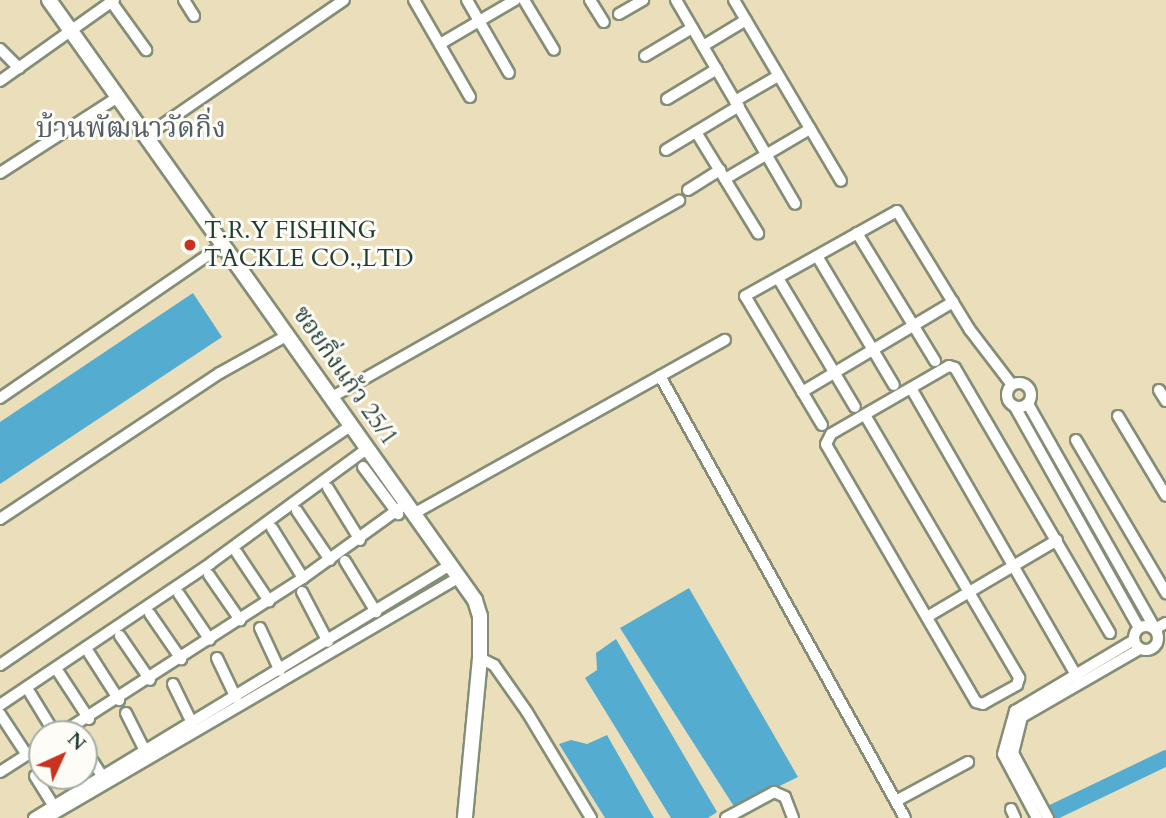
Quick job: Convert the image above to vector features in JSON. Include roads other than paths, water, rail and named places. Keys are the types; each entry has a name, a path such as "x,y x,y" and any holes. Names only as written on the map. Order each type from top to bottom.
{"street":[{"name":"ซอยกิ่งแก้ว 25/1","path":"49,0 352,425 407,510 451,564 480,616 480,658 465,818"},
{"path":"184,0 194,16"},
{"path":"146,136 344,0"},
{"path":"414,0 470,97"},
{"path":"467,0 509,73"},
{"path":"440,44 515,0"},
{"path":"524,0 554,50"},
{"path":"590,0 604,22"},
{"path":"619,14 643,0"},
{"path":"676,0 795,204"},
{"path":"734,0 841,181"},
{"path":"0,81 112,1 146,50"},
{"path":"703,46 746,20"},
{"path":"645,56 692,27"},
{"path":"0,49 19,68"},
{"path":"667,99 717,69"},
{"path":"666,150 778,76"},
{"path":"0,173 118,97"},
{"path":"688,190 767,155 810,130"},
{"path":"696,132 758,233"},
{"path":"332,397 678,201"},
{"path":"822,425 745,296 897,211 953,302 1012,385"},
{"path":"857,233 935,362"},
{"path":"0,398 223,245"},
{"path":"817,256 894,386"},
{"path":"778,278 855,407"},
{"path":"802,392 953,302"},
{"path":"0,519 220,373 288,335"},
{"path":"59,673 89,719 407,510 725,340"},
{"path":"865,415 1019,678 1017,685 984,704 976,702 826,444 831,434 949,366 955,368 1110,633"},
{"path":"660,376 905,818"},
{"path":"1012,385 1021,383 1030,388 1028,404 1159,635"},
{"path":"1012,385 1007,397 1139,628 1137,644"},
{"path":"911,388 1078,678"},
{"path":"1159,390 1166,401"},
{"path":"1015,407 1028,404"},
{"path":"1118,416 1166,496"},
{"path":"0,665 352,425"},
{"path":"1076,440 1166,593"},
{"path":"0,705 211,563 368,448"},
{"path":"363,467 407,510"},
{"path":"328,488 360,540"},
{"path":"297,511 330,560"},
{"path":"1083,527 1094,521"},
{"path":"272,528 303,578"},
{"path":"928,617 1057,540"},
{"path":"237,554 269,601"},
{"path":"345,561 376,612"},
{"path":"34,818 328,642 451,564"},
{"path":"209,575 240,620"},
{"path":"47,818 460,577"},
{"path":"302,592 328,642"},
{"path":"179,594 210,640"},
{"path":"150,614 181,659"},
{"path":"1046,813 1003,749 1015,711 1137,644 1153,649 1166,623"},
{"path":"1139,628 1149,626 1159,635"},
{"path":"260,628 280,671"},
{"path":"120,636 150,680"},
{"path":"89,653 119,700"},
{"path":"218,658 236,698"},
{"path":"480,658 494,665 527,712 591,818"},
{"path":"173,684 192,723"},
{"path":"30,693 48,720"},
{"path":"126,713 145,751"},
{"path":"0,714 27,755 0,772"},
{"path":"896,801 968,762"},
{"path":"1014,767 1034,813"},
{"path":"98,770 103,778"},
{"path":"43,790 54,806"},
{"path":"726,818 774,792 785,797 793,818"}],"water":[{"path":"193,293 222,337 0,484 0,422"},
{"path":"689,588 798,777 735,808 620,628"},
{"path":"616,639 717,812 708,818 671,818 585,678 597,670 596,653"},
{"path":"607,735 654,818 605,818 559,744 571,740 587,744"}],"waterway":[{"path":"1041,818 1166,758"}],"place":[{"name":"T.R.Y FISHING TACKLE CO.,LTD","path":"190,245"}],"district":[{"name":"บ้านพัฒนาวัดกิ่ง","path":"131,128"}]}
